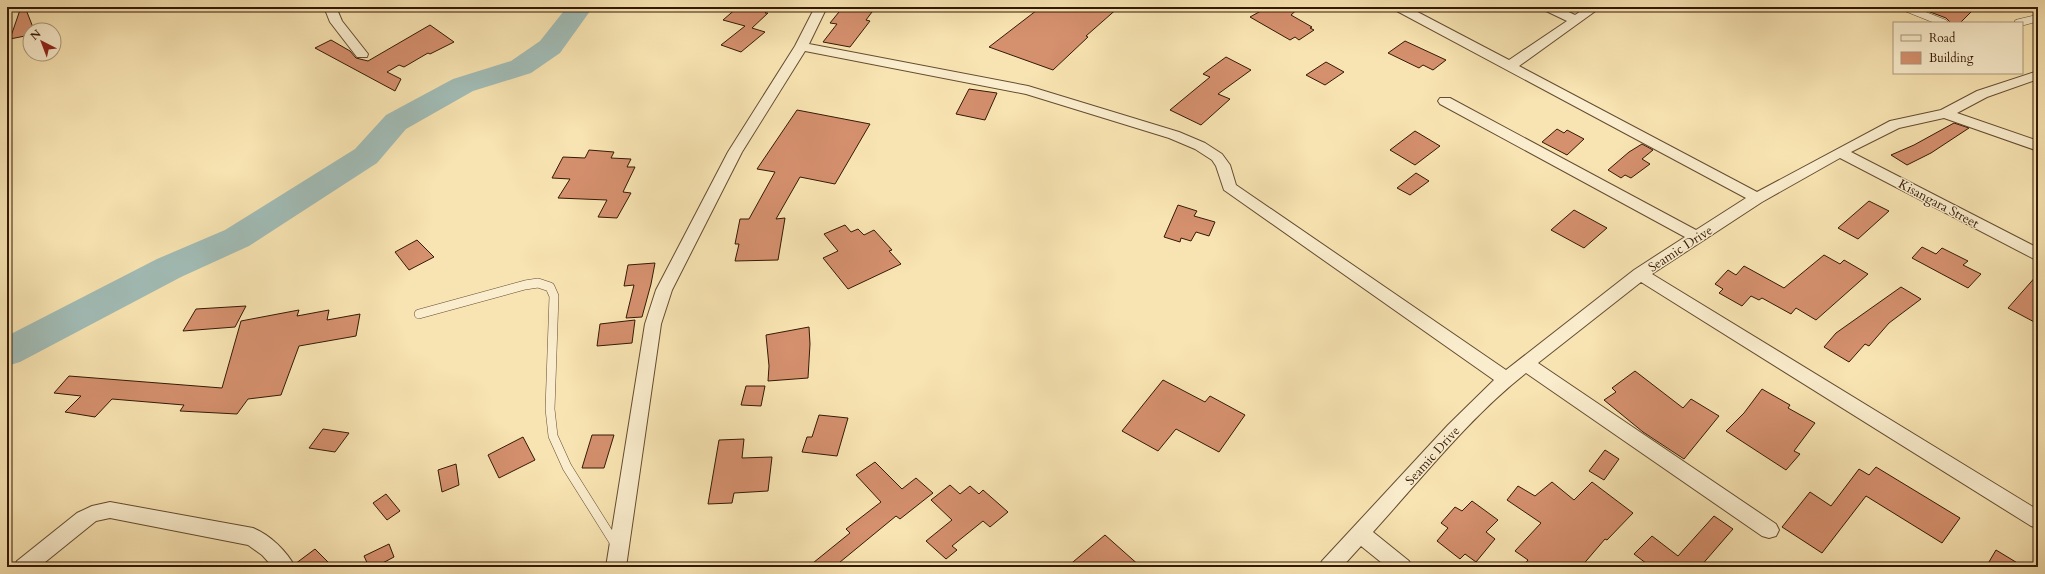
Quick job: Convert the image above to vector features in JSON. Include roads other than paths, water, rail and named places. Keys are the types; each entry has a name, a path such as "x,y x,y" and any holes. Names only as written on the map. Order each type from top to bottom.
{"street":[{"path":"330,7 336,22 362,54"},
{"path":"616,567 653,324 664,290 735,152 801,46 821,7"},
{"path":"1399,7 1757,198"},
{"path":"1548,7 1576,20"},
{"path":"1510,66 1595,7"},
{"path":"801,46 1028,90 1124,119 1200,146 1217,157 1223,165 1229,187 1506,379"},
{"path":"1945,114 1982,94 2038,74"},
{"path":"1445,102 1697,237"},
{"path":"1945,114 2038,146"},
{"name":"Seamic Drive","path":"1329,567 1361,534 1454,430 1506,379 1640,274 1757,198 1840,152 1895,124 1945,114"},
{"name":"Kisangara Street","path":"1840,152 2038,255"},
{"path":"1640,274 2038,520"},
{"path":"1525,364 1769,530"},
{"path":"24,567 84,519 102,511 110,510 253,538 269,549 285,567"},
{"path":"1361,534 1402,567"}],"lane":[{"path":"1904,7 1942,22"},
{"path":"1907,18 1914,11"},
{"path":"2022,22 2038,18"},
{"path":"420,314 525,285 538,283 550,287 554,296 550,409 553,436 567,467 618,549"}],"waterway":[{"path":"7,352 169,268 237,238 366,156 396,122 463,85 521,67 550,47 580,7"}]}
